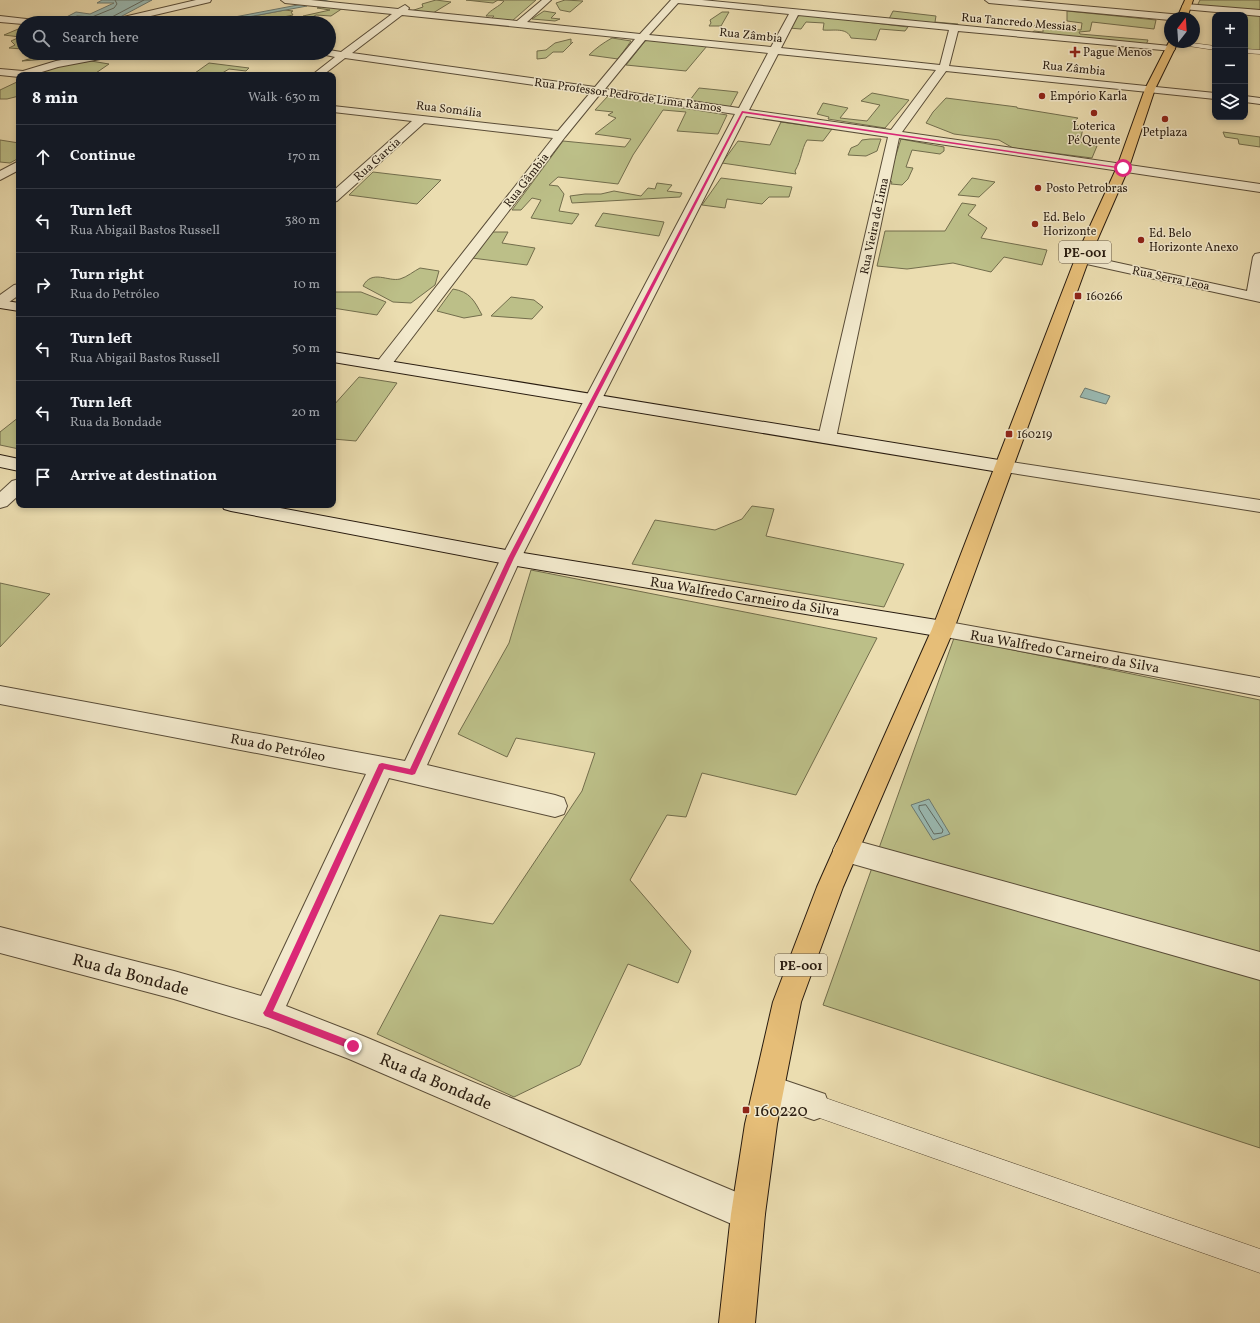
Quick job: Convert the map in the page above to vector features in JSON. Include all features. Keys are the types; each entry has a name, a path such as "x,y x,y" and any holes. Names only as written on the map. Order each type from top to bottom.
{"main road":[{"name":"PE-001","path":"737,1323 748,1214 762,1124 787,1002 830,887 943,629 1082,259 1123,168 1150,89 1173,48"}],"street":[{"path":"140,16 207,0"},
{"name":"Rua Zâmbia","path":"285,0 302,3 944,67 1212,96"},
{"path":"519,24 547,0"},
{"name":"Rua Tancredo Messias","path":"675,0 954,28 1164,44"},
{"name":"Rua Gâmbia","path":"383,365 561,135 642,37 675,0"},
{"path":"989,0 1164,16"},
{"path":"127,16 152,3"},
{"path":"1188,3 1260,13"},
{"path":"321,72 410,4"},
{"path":"412,772 511,558 795,12"},
{"path":"0,19 16,21"},
{"name":"Rua Vieira de Lima","path":"827,438 894,135 944,67 954,28"},
{"name":"Rua Professor Pedro de Lima Ramos","path":"336,53 599,90 894,135 1260,188"},
{"path":"31,72 56,64 78,60"},
{"path":"0,72 16,74"},
{"path":"6,83 16,78"},
{"path":"1248,99 1260,101"},
{"name":"Rua Somália","path":"336,109 561,135"},
{"name":"Rua Garcia","path":"336,195 421,119"},
{"path":"0,176 16,167"},
{"path":"1257,297 1260,257"},
{"name":"Rua Serra Leoa","path":"1082,259 1257,297"},
{"path":"0,303 16,290"},
{"path":"0,303 16,306"},
{"path":"336,357 1005,467 1260,506"},
{"path":"0,461 16,464"},
{"path":"0,502 16,488"},
{"name":"Rua Walfredo Carneiro da Silva","path":"247,508 511,558 943,629 1260,687"},
{"name":"Rua do Petróleo","path":"0,695 412,772 555,806"},
{"path":"268,1013 382,766"},
{"path":"846,850 1260,966"},
{"name":"Rua da Bondade","path":"0,940 174,985 268,1013 353,1046 748,1214"},
{"path":"769,1090 814,1105"}],"lane":[{"path":"1200,47 1212,48"},
{"path":"1248,51 1260,52"},
{"path":"814,1105 1260,1260"}],"green space":[{"path":"436,0 451,2 433,13 411,11 423,7 422,4"},
{"path":"466,0 498,0 493,3"},
{"path":"498,0 536,0 512,21 491,19 494,16 486,16 504,1"},
{"path":"565,0 583,1 570,12 560,10 556,3"},
{"path":"1200,0 1260,0 1260,11 1197,6"},
{"path":"323,6 343,8 331,16 303,16 330,10 317,8"},
{"path":"285,10 293,11 291,12 293,15 288,16 253,16"},
{"path":"544,11 556,13 551,18 560,19 555,21 532,19"},
{"path":"893,11 936,16 935,22 958,25 889,19"},
{"path":"1067,11 1156,20 1154,29 1092,22 1090,31 1079,32 1080,34 1148,40 1146,45 1030,34 1034,31 1043,32 1043,28 1034,27 1035,25 1081,30 1082,23 1067,21"},
{"path":"722,12 729,12 721,26 709,26 711,23 710,20"},
{"path":"1248,14 1260,15 1260,51 1248,49"},
{"path":"799,15 908,27 905,31 880,29 876,40 851,38 846,32 843,31 823,30 824,23 806,22 801,29 789,28"},
{"path":"16,30 16,36 4,35"},
{"path":"612,38 631,41 618,59 589,55 600,46"},
{"path":"16,39 16,48 9,48 15,45 11,41"},
{"path":"571,39 571,44 563,52 553,52 546,58 537,59 537,51 546,50 555,43"},
{"path":"646,40 707,46 686,71 626,65"},
{"path":"91,61 109,64 97,72 40,72 55,66"},
{"path":"209,63 249,68 246,71 229,69 224,72 196,72"},
{"path":"16,82 16,97 0,99 0,90"},
{"path":"699,88 738,92 730,107 690,100"},
{"path":"872,93 909,100 885,128 828,119 829,117 817,114 823,103 848,108 840,118 867,121 880,105 861,101"},
{"path":"608,96 727,115 718,134 677,131 686,112 663,110 633,155 618,184 558,177 549,185 558,186 564,194 559,211 579,214 572,224 531,218 541,200 532,198 521,210 512,210 563,141 625,147 631,139 595,134 616,118 608,115 613,112 595,110"},
{"path":"946,98 1017,107 1078,118 1072,123 1083,128 1080,142 1097,146 1092,158 1013,148 999,140 954,134 926,123 933,112"},
{"path":"781,122 832,129 823,141 807,140 795,171 796,174 722,163 738,141 770,145"},
{"path":"1223,132 1260,137 1260,147 1239,144 1238,139 1225,137"},
{"path":"881,139 877,151 866,156 848,155 851,148 858,145 862,140"},
{"path":"901,139 944,147 944,151 940,154 912,150 906,167 913,168 908,179 902,185 891,184 892,182 888,180"},
{"path":"0,140 16,143 16,160 10,163 0,162"},
{"path":"373,172 441,180 417,204 349,195"},
{"path":"721,178 792,187 789,197 769,197 762,204 727,199 725,208 702,205"},
{"path":"972,178 995,182 979,197 958,195"},
{"path":"657,183 672,185 667,191 682,193 680,197 572,203 570,196 601,194 614,191 641,196 648,188 655,189"},
{"path":"962,203 976,205 968,215 987,228 981,238 1047,250 1042,265 1004,257 991,272 953,263 907,269 877,266 885,231 945,231"},
{"path":"603,213 664,222 659,236 595,226"},
{"path":"492,232 508,232 502,243 535,248 527,265 472,258"},
{"path":"420,268 439,271 435,285 411,303 393,302 363,286 371,278 380,277 400,279"},
{"path":"453,289 464,292 468,295 482,315 464,318 437,311"},
{"path":"336,292 361,292 386,302 377,315 336,308"},
{"path":"511,297 534,300 543,307 532,319 491,316"},
{"path":"359,377 397,383 356,441 336,439 336,403"},
{"path":"16,419 16,448 0,445 0,432"},
{"path":"752,506 774,509 766,536 904,564 884,607 632,564 655,520 715,530 742,519"},
{"path":"531,570 877,638 796,795 702,773 686,817 667,815 630,880 691,951 678,983 628,964 580,1065 514,1097 377,1034 440,915 493,924 582,791 595,753 516,738 507,757 458,734 509,643"},
{"path":"0,583 50,594 0,647"},
{"path":"954,638 1260,700 1260,1148 823,1005"}],"water":[{"path":"102,0 152,0 122,16 68,16 76,12 90,14 114,3 97,3"},
{"path":"303,4 307,6 253,16 240,16"},
{"path":"1085,388 1110,396 1106,404 1080,397"},
{"path":"929,799 950,834 933,840 911,805"}],"waterway":[{"path":"310,4 327,0"}],"place":[{"name":"Pague Menos","path":"1075,52"},
{"name":"Empório Karla","path":"1042,96"},
{"name":"Loterica Pé Quente","path":"1094,113"},
{"name":"Petplaza","path":"1165,119"},
{"name":"Posto Petrobras","path":"1038,188"},
{"name":"Ed. Belo Horizonte","path":"1035,224"},
{"name":"Ed. Belo Horizonte Anexo","path":"1141,240"},
{"name":"160266","path":"1078,296"},
{"name":"160219","path":"1009,434"},
{"name":"160220","path":"746,1110"}],"route":[{"path":"353,1046 268,1013 382,766 412,772 511,558 742,112 1123,168"}]}
